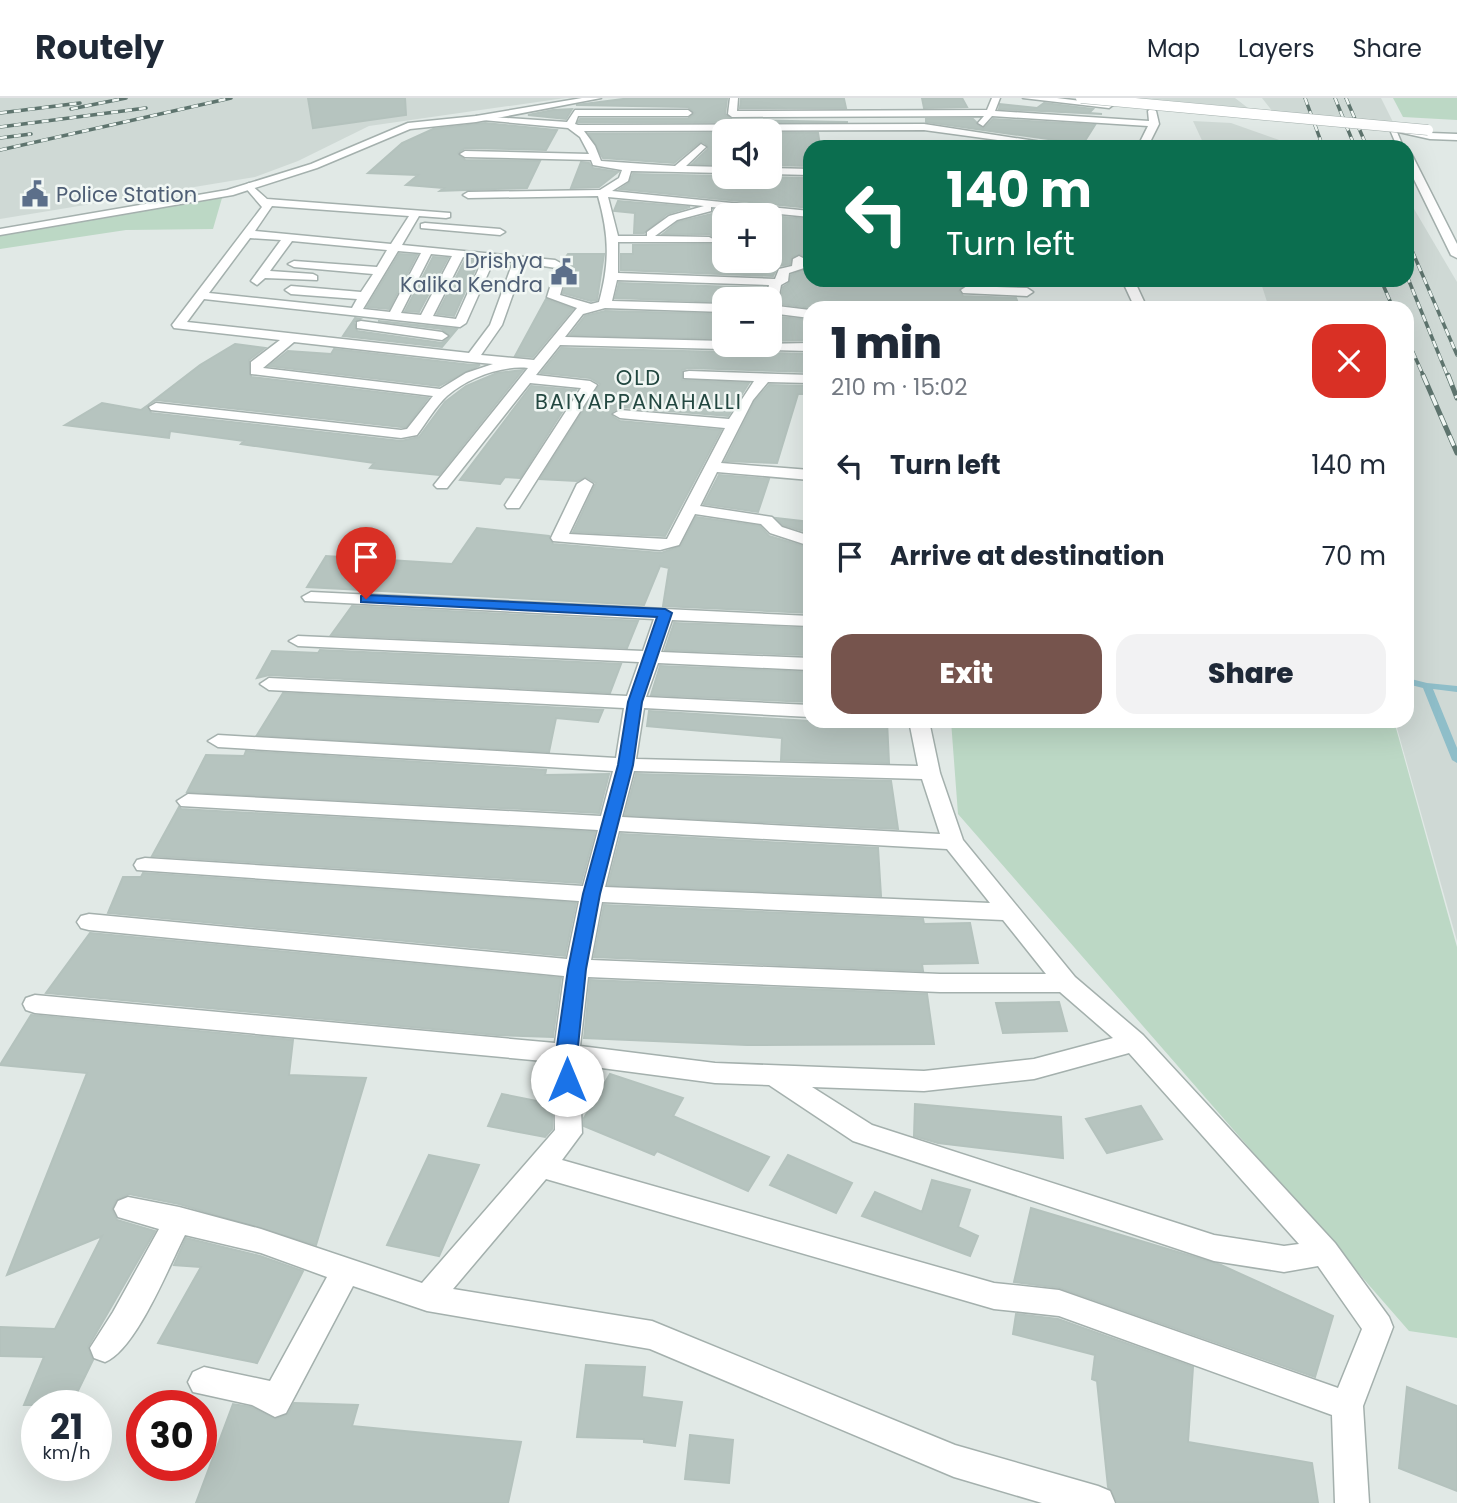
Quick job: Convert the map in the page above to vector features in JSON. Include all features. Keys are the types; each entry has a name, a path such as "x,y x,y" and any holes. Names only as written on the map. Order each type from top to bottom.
{"street":[{"path":"0,232 229,193 314,166 408,125 476,119 597,98"},
{"path":"662,113 665,98"},
{"path":"733,114 734,98"},
{"path":"976,133 990,113 996,98"},
{"path":"1027,98 1248,117"},
{"path":"1081,98 1457,132"},
{"path":"576,102 574,127 596,157 596,163 626,174"},
{"path":"794,109 795,127"},
{"path":"721,114 794,109 990,113 1154,124"},
{"path":"1146,140 1154,124 1152,109"},
{"path":"575,113 697,114"},
{"path":"476,119 542,122 574,127 924,127 1022,140"},
{"path":"1260,119 1303,122"},
{"path":"538,133 542,122"},
{"path":"1399,130 1457,132"},
{"path":"1399,130 1430,136"},
{"path":"1399,130 1400,140"},
{"path":"1414,140 1457,132"},
{"path":"976,133 982,140"},
{"path":"530,155 534,144"},
{"path":"678,169 701,146"},
{"path":"464,154 596,157"},
{"path":"494,162 540,162 544,156"},
{"path":"598,179 678,169 712,170"},
{"path":"1414,169 1457,255"},
{"path":"782,171 803,172"},
{"path":"601,193 626,174"},
{"path":"198,295 268,207 247,186"},
{"path":"0,226 247,186"},
{"path":"601,193 613,230 612,276 605,304"},
{"path":"468,195 601,193 712,205"},
{"path":"262,202 446,215"},
{"path":"651,234 673,218 712,208"},
{"path":"782,212 803,213"},
{"path":"344,334 355,311 416,213"},
{"path":"255,222 501,238"},
{"path":"247,234 560,264 562,267 553,297 588,307"},
{"path":"242,286 262,274 289,238"},
{"path":"612,239 709,240"},
{"path":"394,315 428,250"},
{"path":"426,318 459,253"},
{"path":"198,295 449,322 463,321 490,256"},
{"path":"275,257 383,265"},
{"path":"472,358 489,330 496,325 520,259"},
{"path":"612,276 774,283 782,281 783,271 798,268 799,259"},
{"path":"262,274 373,283"},
{"path":"209,283 364,296"},
{"path":"774,283 770,309 803,313"},
{"path":"1024,287 1031,301"},
{"path":"967,290 1027,292"},
{"path":"198,295 201,310"},
{"path":"442,485 526,378 540,365 579,312 588,307 605,304 712,308"},
{"path":"442,337 344,334 289,339 178,324 201,310 344,334 433,354 540,365"},
{"path":"433,354 449,322"},
{"path":"289,339 256,365 256,371 442,393"},
{"path":"556,341 803,347"},
{"path":"156,407 401,434 412,432 442,393 471,376 510,362"},
{"path":"690,375 803,379"},
{"path":"513,505 590,385 526,378"},
{"path":"586,484 559,534 564,540 668,544 676,539 733,424 747,399 764,378"},
{"path":"620,414 733,424"},
{"path":"712,467 803,474"},
{"path":"691,509 766,520 776,530 803,539"},
{"path":"311,597 803,621"},
{"path":"427,1298 569,1133 566,1053 577,969 592,894 625,765 635,702 665,613"},
{"path":"298,641 803,664"},
{"path":"269,684 803,711"},
{"path":"920,728 930,773 953,842 1006,912 1066,983 1134,1042 1325,1252 1378,1327 1347,1406 1352,1503"},
{"path":"218,741 625,765 930,773"},
{"path":"188,801 953,842"},
{"path":"145,865 592,894 1006,912"},
{"path":"89,922 577,969 940,983 1066,983"},
{"path":"35,1004 566,1053 715,1073 925,1081 1034,1069 1134,1042"},
{"path":"773,1074 863,1133 1214,1248 1284,1259 1325,1252"},
{"path":"542,1166 994,1296 1059,1303 1192,1348 1347,1406"},
{"path":"128,1209 179,1219 261,1241 427,1298 652,1335 954,1461 1098,1503"},
{"path":"105,1348 124,1322 179,1219"},
{"path":"204,1382 258,1391 275,1402 347,1269"}],"shaded area":[{"path":"0,98 565,98 369,126 298,161 255,177 0,219"},
{"path":"1143,98 1235,98 1248,108"},
{"path":"1262,98 1381,98 1393,122 1273,112"},
{"path":"1193,121 1231,123 1279,140 1202,140"},
{"path":"1414,209 1457,282 1457,941 1397,728 1414,728 1414,301 1267,301 1262,287 1414,287"}],"green space":[{"path":"1393,98 1457,98 1457,120 1403,117"},
{"path":"222,198 213,229 126,230 0,249 0,236"},
{"path":"952,728 1396,728 1457,947 1457,1338 1409,1331 958,814"}],"building":[{"path":"308,98 405,98 406,115 313,128"},
{"path":"631,98 727,99 725,114 731,119 712,119 712,122 578,122 580,119 688,119 695,113 688,107 576,105"},
{"path":"922,98 962,98 967,107 924,108"},
{"path":"741,99 844,99 846,108 740,108"},
{"path":"1044,103 1093,109 1089,113 1102,114 999,109 1000,104 1037,108"},
{"path":"572,109 566,119 528,115 553,110"},
{"path":"926,119 973,119 983,129 993,119 1095,125 1086,140 1054,140 926,122"},
{"path":"782,121 848,122 782,122"},
{"path":"485,123 557,130 546,150 465,148 458,153 465,160 540,161 527,188 440,191 444,188 406,185 418,175 368,173 402,143 433,129"},
{"path":"712,133 712,165 692,164 708,149 701,141 674,163 603,158 589,134"},
{"path":"782,133 818,133 819,140 803,140 803,166 782,165"},
{"path":"581,162 589,163 593,168 618,172 599,187 571,188"},
{"path":"633,174 712,176 712,189 782,189 782,177 803,178 803,207 782,205 782,203 620,189 629,183"},
{"path":"618,201 690,207 667,214 644,233 634,233 635,213 614,211"},
{"path":"712,214 712,236 663,234 678,222"},
{"path":"782,217 803,218 803,256 792,257 790,264 782,265"},
{"path":"712,244 712,273 774,273 773,276 621,270 621,254 633,254 633,245"},
{"path":"399,254 417,255 389,309 367,307"},
{"path":"568,254 604,254 597,300 591,301 563,293 571,268 563,261"},
{"path":"433,257 448,258 419,312 405,311"},
{"path":"465,260 479,261 454,316 437,314"},
{"path":"803,270 803,287 963,287 959,291 963,296 1016,298 1017,301 803,301 803,307 782,304 783,287 789,283 791,275"},
{"path":"619,283 737,287 712,287 712,302 615,298"},
{"path":"546,299 573,309 533,357 515,356"},
{"path":"605,311 712,314 712,339 570,335 585,316"},
{"path":"782,317 803,319 803,340 782,341"},
{"path":"355,318 360,319 354,322 357,331 442,343 450,337 442,329 378,321 457,329 442,347 343,336"},
{"path":"235,344 265,348 249,360 251,377 428,398 406,427 156,400 148,405 200,365"},
{"path":"561,348 712,352 712,357 782,357 782,353 803,354 803,372 682,370 682,380 749,383 728,416 620,407 612,412 612,416 620,421 721,430 665,536 573,532 596,483 586,477 577,481 540,479 600,384 590,378 541,373"},
{"path":"334,349 480,365 439,386 269,366 288,351 331,354"},
{"path":"523,370 439,475 370,468 374,463 170,431 169,438 65,425 102,403 141,410 148,405 151,413 401,441 419,437 445,402 466,386 497,373"},
{"path":"769,385 803,386 803,394 798,394 777,463 725,461 755,401"},
{"path":"531,386 576,390 520,478 505,477 500,484 460,480"},
{"path":"719,475 769,479 758,512 704,504"},
{"path":"696,517 760,526 769,536 803,546 803,613 663,606 669,568 660,566 644,605 307,587 326,556 452,564 477,528 549,536 553,544 661,553 681,546"},
{"path":"776,518 803,521 803,531 783,525"},
{"path":"352,606 638,621 627,648 331,635"},
{"path":"674,623 802,628 803,655 665,650"},
{"path":"320,650 621,664 610,693 269,675 257,678 272,651 318,653"},
{"path":"660,666 803,672 803,702 651,695"},
{"path":"283,693 603,710 598,722 556,718 549,752 257,735"},
{"path":"649,711 803,721 803,728 887,728 889,763 781,760 782,738 647,726"},
{"path":"246,751 546,770 545,775 609,774 599,813 187,792 206,755 244,756"},
{"path":"636,774 891,781 898,829 625,815"},
{"path":"179,807 595,832 581,883 152,856"},
{"path":"621,834 878,848 881,896 608,885"},
{"path":"143,873 576,903 565,956 108,913 123,877 141,877"},
{"path":"604,905 923,919 924,924 970,923 978,963 922,964 923,971 594,957"},
{"path":"90,933 561,978 553,1037 497,1035 46,993"},
{"path":"590,980 927,994 934,1044 747,1045 584,1038"},
{"path":"1059,1002 1067,1031 1003,1033 996,1003"},
{"path":"31,1015 293,1040 289,1075 366,1078 316,1245 179,1204 129,1194 116,1200 112,1210 117,1220 155,1231 88,1347 93,1360 78,1390 30,1390 44,1357 0,1356 0,1327 55,1329 102,1236 7,1275 87,1073 0,1065"},
{"path":"610,1074 683,1098 673,1116 769,1157 748,1191 657,1151 654,1155 584,1126 584,1118"},
{"path":"502,1094 552,1104 552,1129 545,1137 488,1126"},
{"path":"915,1104 1061,1117 1063,1158 938,1143 914,1136"},
{"path":"1141,1106 1162,1139 1107,1153 1086,1119"},
{"path":"429,1155 479,1165 439,1256 387,1245"},
{"path":"788,1155 852,1183 836,1213 770,1185"},
{"path":"932,1180 970,1190 958,1227 978,1236 970,1256 862,1216 875,1192 922,1212"},
{"path":"1031,1208 1221,1265 1333,1316 1315,1377 1060,1288 1014,1282"},
{"path":"186,1238 260,1256 303,1271 257,1363 158,1343 201,1267 174,1265"},
{"path":"1016,1314 1058,1319 1193,1367 1188,1442 1312,1463 1318,1503 1117,1502 1108,1487 1097,1381 1092,1379 1095,1355 1013,1334"},
{"path":"586,1365 645,1367 642,1397 682,1402 675,1446 644,1442 644,1439 577,1437"},
{"path":"1407,1387 1457,1406 1457,1491 1399,1468"},
{"path":"294,1403 358,1405 352,1426 521,1442 508,1503 196,1503 204,1481 217,1481 217,1447 233,1404 251,1407 276,1419 288,1414"},
{"path":"690,1435 733,1440 729,1483 685,1479"}],"waterway":[{"path":"1414,683 1427,686"},
{"path":"1427,686 1457,689"},
{"path":"1427,686 1457,760"}],"railway":[{"path":"71,109 126,98"},
{"path":"0,150 231,98"},
{"path":"1305,98 1320,140"},
{"path":"1335,98 1352,140"},
{"path":"1346,98 1364,140"},
{"path":"0,113 80,103"},
{"path":"0,127 146,108"},
{"path":"0,138 31,134"},
{"path":"1414,255 1457,355"},
{"path":"1384,287 1390,301"},
{"path":"1411,287 1448,377"},
{"path":"1414,355 1424,377"},
{"path":"1423,375 1457,453"},
{"path":"1448,375 1457,398"}],"place":[{"name":"Police Station","path":"35,194"},
{"name":"Drishya Kalika Kendra","path":"564,272"}],"district":[{"name":"OLD BAIYAPPANAHALLI","path":"639,389"}],"route":[{"path":"366,599 665,613 635,702 625,765 592,894 577,969 566,1053 567,1080"}]}
